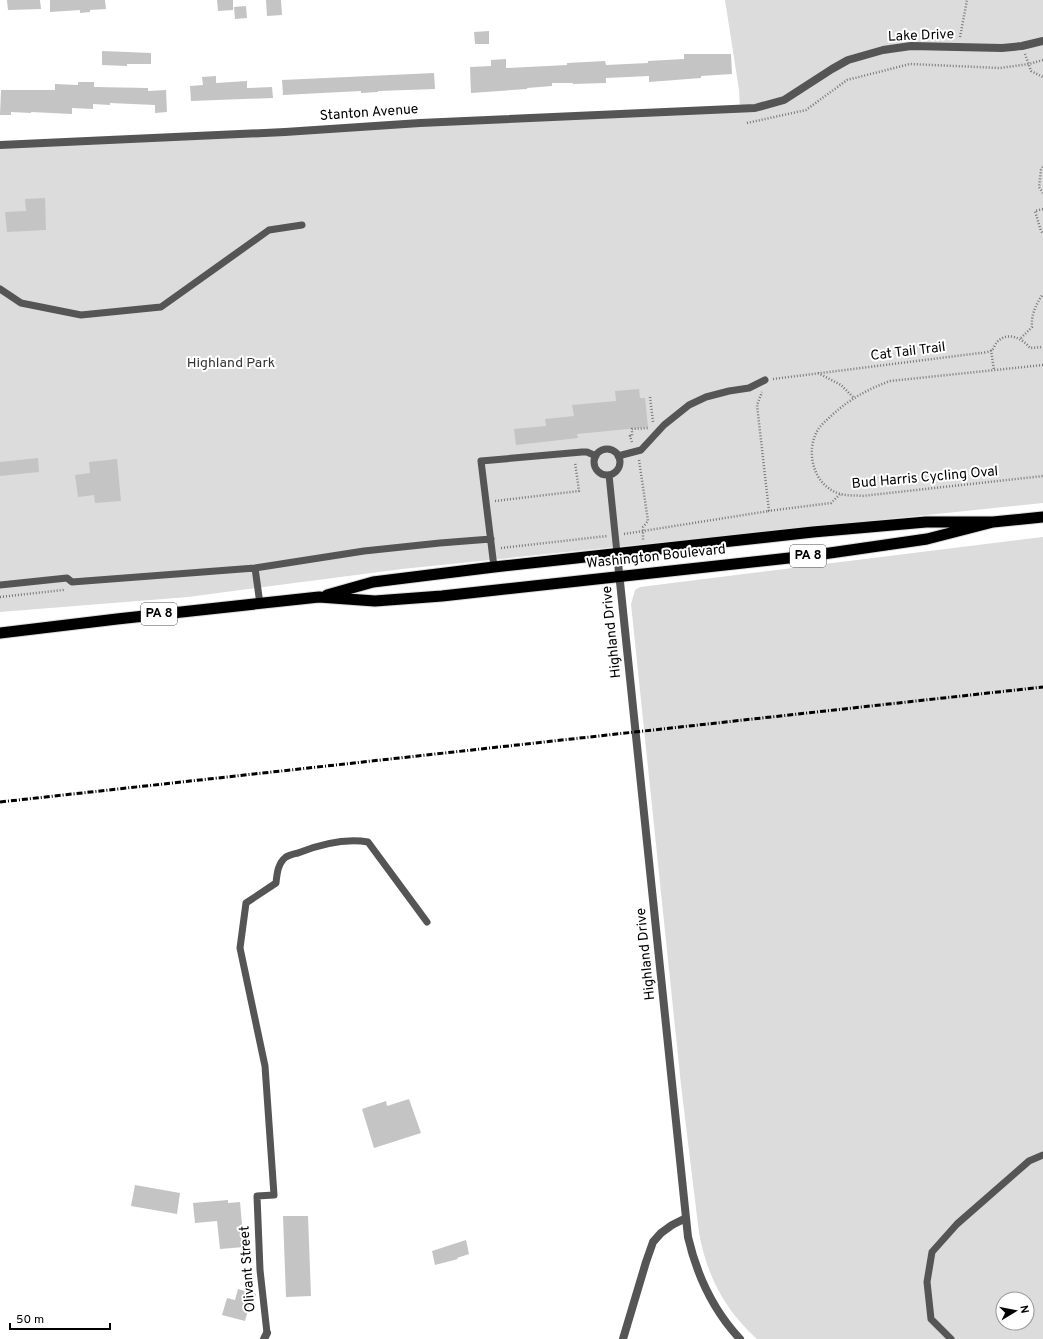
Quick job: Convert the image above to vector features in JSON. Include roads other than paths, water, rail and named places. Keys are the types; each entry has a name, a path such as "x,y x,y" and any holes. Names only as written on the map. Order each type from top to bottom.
{"highway":[{"name":"Washington Boulevard","path":"0,633 319,597 373,582 494,567 814,532 926,522 993,522 1043,517"},
{"name":"Washington Boulevard","path":"319,597 375,601 442,596 816,555 928,539 993,522"}],"street":[{"name":"Lake Drive","path":"740,109 768,105 784,100 848,60 897,47 936,46 1002,48 1022,46 1043,41"},
{"name":"Stanton Avenue","path":"0,146 285,132 420,123 740,109"},
{"name":"Highland Drive","path":"617,554 688,1237 693,1257 709,1297 723,1318 740,1339"},
{"path":"623,1339 653,1242 661,1233 672,1225 686,1218"}],"lane":[{"path":"0,289 21,303 81,315 161,307 269,230 302,225"},
{"path":"618,456 641,450 664,425 689,405 706,397 749,388 765,380"},
{"path":"609,450 616,453 618,456 620,464 618,468 616,471 608,475 604,475 598,471 594,464 596,456 601,451 609,450"},
{"path":"494,567 482,461 582,452 587,452 596,456"},
{"path":"608,475 617,554"},
{"path":"0,585 66,578 72,582 255,568 364,551 440,543 491,540"},
{"path":"255,568 260,604"},
{"name":"Olivant Street","path":"265,1336 260,1270 257,1196 274,1195 265,1066 240,948 246,903 276,883 277,869 285,858 308,849 334,842 354,840 368,842 427,922"},
{"path":"951,1339 931,1319 927,1282 932,1252 957,1224 1029,1161 1043,1155"}],"railway":[{"path":"0,802 1043,687"}],"park label":[{"name":"Highland Park","path":"231,363"}]}
